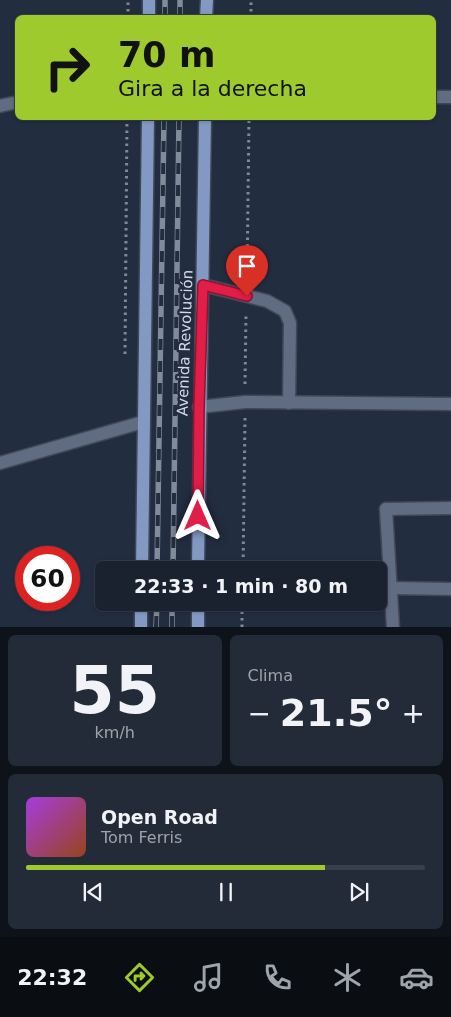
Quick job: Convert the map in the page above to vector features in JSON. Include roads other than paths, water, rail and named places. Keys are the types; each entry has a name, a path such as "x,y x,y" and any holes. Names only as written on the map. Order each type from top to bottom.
{"main road":[{"path":"149,0 149,15"},
{"path":"206,15 207,0"},
{"path":"142,561 148,120"},
{"name":"Avenida Revolución","path":"198,561 204,120"},
{"path":"141,611 141,627"},
{"path":"198,611 198,627"}],"street":[{"path":"436,97 451,97"},
{"path":"0,106 15,103"},
{"path":"203,285 247,296 277,306 285,311 288,317 290,332 289,403"},
{"path":"199,407 245,402 451,404"},
{"path":"0,462 143,422"},
{"path":"392,627 386,509 451,508"},
{"path":"390,588 451,589"}],"railway":[{"path":"165,0 165,15"},
{"path":"180,0 180,15"},
{"path":"157,561 164,120"},
{"path":"173,561 179,120"},
{"path":"156,627 157,611"},
{"path":"172,611 172,627"}]}
